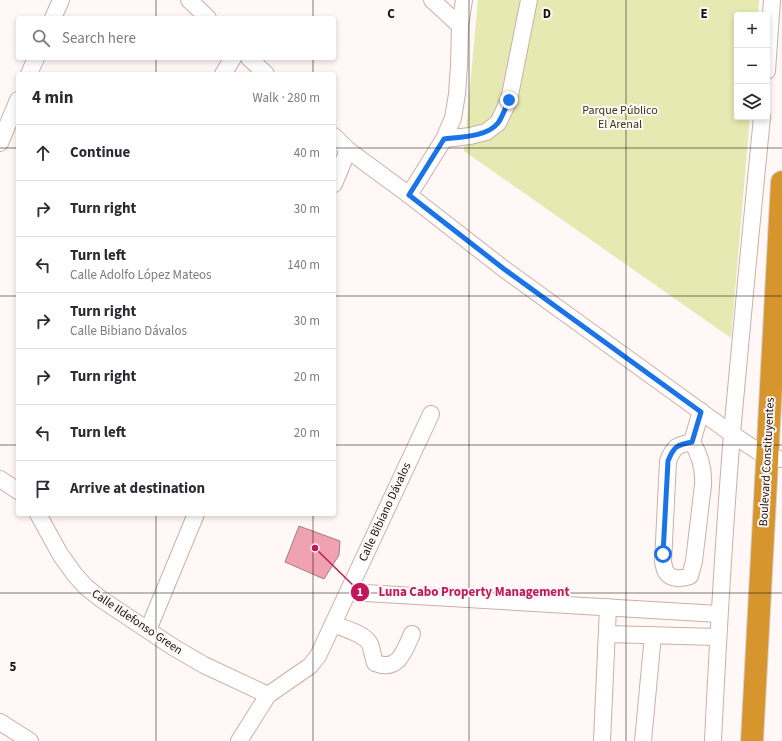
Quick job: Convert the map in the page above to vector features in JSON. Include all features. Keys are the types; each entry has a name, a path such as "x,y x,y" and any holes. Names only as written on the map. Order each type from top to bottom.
{"highway":[{"name":"Boulevard Constituyentes","path":"752,741 775,458 782,182"}],"street":[{"path":"54,16 61,0"},
{"path":"190,0 206,16"},
{"path":"432,0 460,26"},
{"path":"409,195 444,139 453,118 457,94 460,26 464,0"},
{"path":"444,139 470,136 486,132 498,123 509,100 529,0"},
{"path":"769,48 772,0"},
{"path":"30,72 35,60"},
{"path":"224,72 232,60"},
{"path":"251,60 264,72"},
{"path":"0,143 16,105"},
{"path":"713,741 719,614 732,434 750,229 762,120"},
{"path":"336,138 348,150 409,195 504,269 732,434 775,458"},
{"path":"336,179 348,150"},
{"path":"692,442 675,447 668,461 663,562 665,572 670,577 677,578 685,578 690,576 692,570 703,485 702,468 697,450 692,442 701,412"},
{"name":"Calle Bibiano Dávalos","path":"239,741 268,695 310,666 318,656 430,414"},
{"path":"0,479 16,490"},
{"name":"Calle Ildefonso Green","path":"39,516 60,554 75,575 86,587 101,599 173,647 204,665 268,695"},
{"path":"148,630 195,516"},
{"path":"348,592 719,614"},
{"path":"602,741 608,607"},
{"path":"333,624 362,635 367,639 371,646 375,663 383,666 390,665 398,660 404,652 412,634"},
{"path":"607,634 718,638"},
{"path":"643,741 653,635"},
{"path":"0,722 30,741"}],"green space":[{"name":"Parque Público El Arenal","path":"478,0 759,0 758,12 734,12 734,120 750,120 731,338 464,151"}],"building":[{"path":"299,526 340,541 339,555 324,579 285,562"}],"place":[{"name":"Luna Cabo Property Management","path":"315,548"}],"route":[{"path":"509,100 498,123 486,132 470,136 444,139 409,195 504,269 701,412 692,442 675,447 668,461 663,554"}]}
